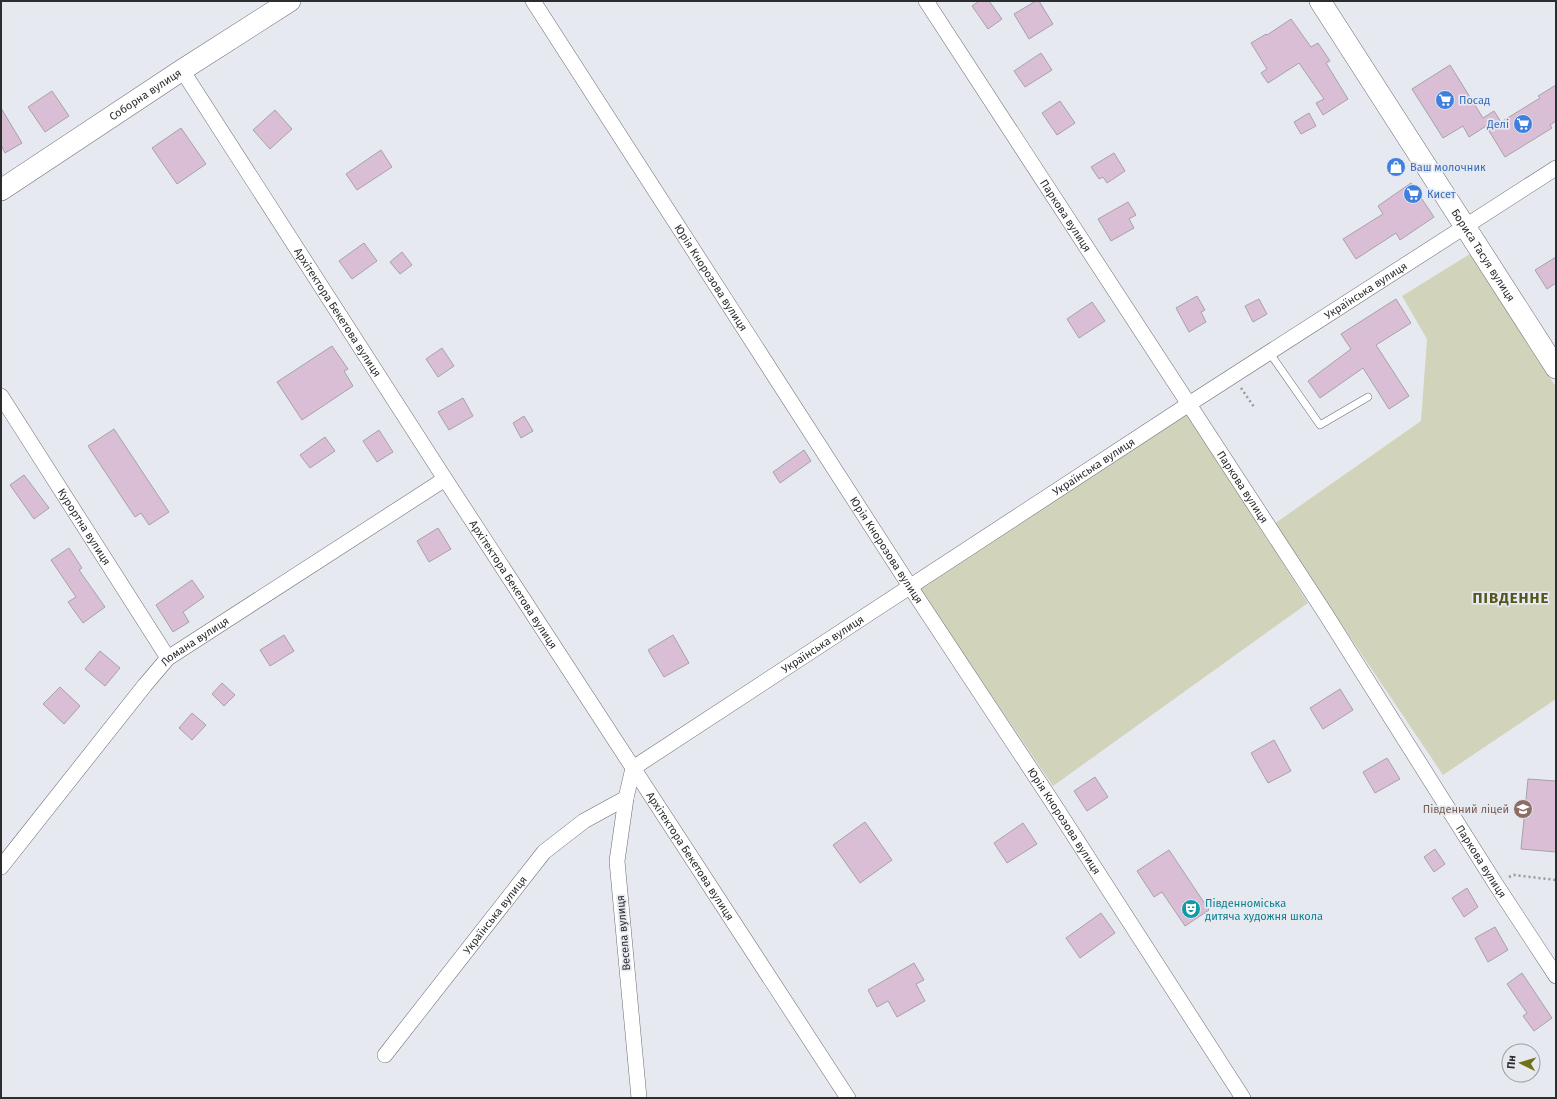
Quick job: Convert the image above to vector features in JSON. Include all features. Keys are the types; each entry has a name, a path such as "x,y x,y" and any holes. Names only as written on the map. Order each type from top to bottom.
{"street":[{"name":"Соборна вулиця","path":"1,190 182,70 290,1"},
{"name":"Юрія Кнорозова вулиця","path":"533,1 910,588 1051,800 1243,1098"},
{"name":"Паркова вулиця","path":"926,1 1325,612 1495,883 1556,976"},
{"name":"Бориса Тасуя вулиця","path":"1320,1 1556,368"},
{"name":"Архітектора Бекетова вулиця","path":"182,70 445,479 848,1098"},
{"name":"Українська вулиця","path":"633,768 1232,376 1556,168"},
{"name":"Курортна вулиця","path":"1,396 168,658"},
{"name":"Ломана вулиця","path":"1,867 168,658 445,479"},
{"name":"Весела вулиця","path":"633,768 626,798 617,861 639,1098"},
{"name":"Українська вулиця","path":"385,1055 544,852 584,821 626,798"}],"lane":[{"path":"1269,352 1320,426 1368,397"}],"path":[{"path":"1232,376 1254,407"},
{"path":"1495,883 1514,876 1556,880"}],"green space":[{"path":"1470,254 1556,387 1556,699 1443,775 1274,524 1421,421 1427,339 1402,296"},
{"path":"1188,414 1308,603 1053,786 919,588"}],"building":[{"path":"979,1 989,1 1002,19 988,29 972,6"},
{"path":"1036,1 1039,1 1053,24 1029,39 1014,14"},
{"path":"1291,19 1311,47 1318,43 1330,61 1326,63 1348,99 1323,115 1316,103 1324,99 1299,63 1268,83 1261,73 1267,69 1251,43 1266,34 1267,35"},
{"path":"1041,53 1052,70 1025,87 1014,71"},
{"path":"1450,65 1483,118 1494,111 1501,122 1540,98 1538,96 1556,85 1556,121 1550,125 1552,128 1505,157 1486,126 1469,137 1463,126 1443,138 1412,89"},
{"path":"52,91 69,116 45,132 28,107"},
{"path":"1060,101 1075,123 1057,135 1042,113"},
{"path":"1,108 22,143 5,153 1,145"},
{"path":"275,110 292,129 270,149 253,130"},
{"path":"1309,113 1316,126 1301,134 1294,122"},
{"path":"181,128 206,164 177,184 152,148"},
{"path":"381,150 392,167 357,190 346,174"},
{"path":"1114,153 1125,171 1107,183 1103,177 1099,179 1091,167"},
{"path":"1411,183 1434,217 1400,240 1396,233 1356,259 1343,239 1383,214 1378,206"},
{"path":"1128,202 1136,215 1129,219 1134,228 1111,241 1098,219"},
{"path":"364,243 377,261 352,279 339,261"},
{"path":"402,252 412,265 400,274 390,262"},
{"path":"1556,257 1556,283 1547,289 1535,270"},
{"path":"1197,296 1205,310 1201,312 1206,322 1189,332 1176,308"},
{"path":"1259,299 1267,314 1253,322 1245,306"},
{"path":"1396,299 1411,323 1376,345 1409,396 1389,409 1363,368 1320,398 1308,381 1351,349 1341,334"},
{"path":"1092,302 1105,321 1079,338 1067,319"},
{"path":"332,346 348,369 344,371 353,386 302,420 277,382"},
{"path":"442,348 454,366 438,377 426,359"},
{"path":"463,398 473,416 449,430 438,412"},
{"path":"524,416 533,431 521,438 513,423"},
{"path":"114,429 169,512 149,525 141,513 135,517 88,446"},
{"path":"379,430 393,452 377,462 363,441"},
{"path":"325,437 335,451 310,468 300,455"},
{"path":"804,450 811,461 780,483 773,472"},
{"path":"24,475 49,508 34,519 10,485"},
{"path":"438,528 451,549 429,562 417,541"},
{"path":"69,548 82,568 79,570 105,607 83,623 68,602 76,597 51,560"},
{"path":"192,580 204,597 183,612 189,622 173,632 156,605"},
{"path":"284,635 294,651 270,666 260,650"},
{"path":"673,635 689,663 664,677 648,650"},
{"path":"100,651 120,668 105,686 85,669"},
{"path":"222,683 235,695 224,706 212,694"},
{"path":"60,687 80,706 64,724 43,704"},
{"path":"1340,689 1353,710 1323,729 1310,708"},
{"path":"192,713 206,725 192,740 179,728"},
{"path":"1274,740 1291,771 1268,783 1251,753"},
{"path":"1387,758 1400,779 1375,793 1363,772"},
{"path":"1095,777 1108,797 1087,811 1074,791"},
{"path":"1528,779 1556,781 1556,852 1521,849"},
{"path":"865,822 892,860 860,883 833,845"},
{"path":"1023,823 1037,844 1007,863 994,843"},
{"path":"1435,849 1445,864 1434,872 1424,857"},
{"path":"1169,850 1209,910 1185,926 1162,892 1154,897 1137,871"},
{"path":"1467,888 1478,907 1464,917 1452,898"},
{"path":"1101,913 1115,933 1080,958 1066,938"},
{"path":"1495,927 1508,950 1488,962 1475,938"},
{"path":"914,963 924,980 916,984 925,1001 897,1017 888,1001 877,1007 868,990"},
{"path":"1522,973 1552,1018 1534,1031 1523,1016 1527,1013 1507,984"}],"place":[{"name":"Посад","path":"1445,100"},
{"name":"Делі","path":"1523,124"},
{"name":"Ваш молочник","path":"1396,167"},
{"name":"Кисет","path":"1413,194"},
{"name":"Південний ліцей","path":"1523,809"},
{"name":"Південноміська дитяча художня школа","path":"1191,909"}],"district":[{"name":"ПІВДЕННЕ","path":"1511,598"}]}
